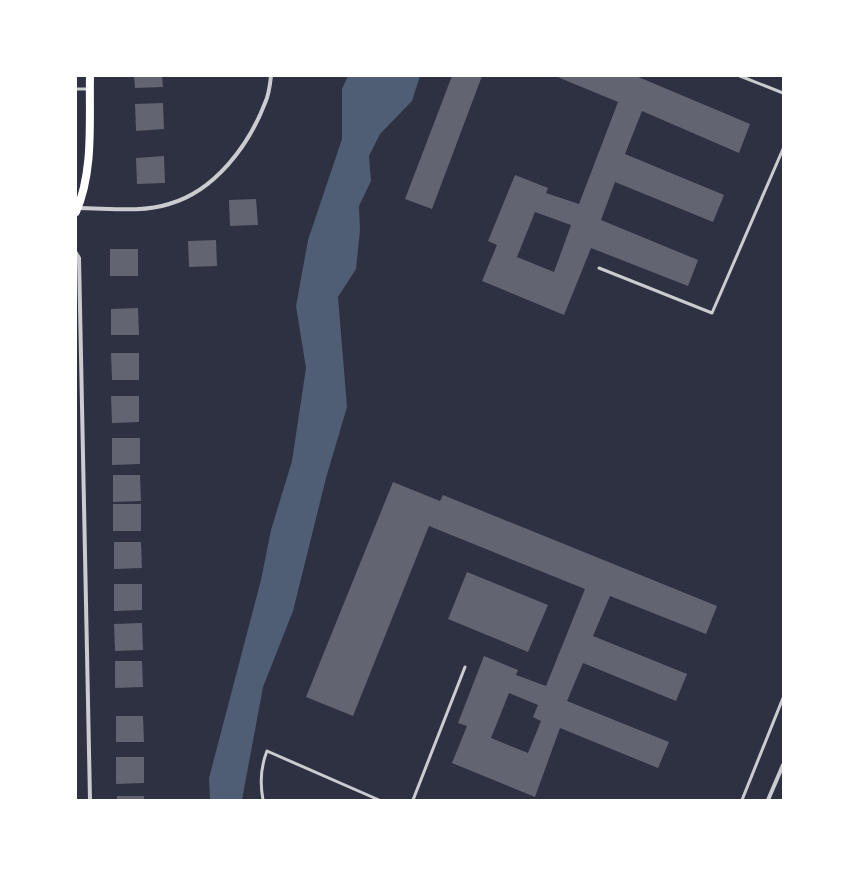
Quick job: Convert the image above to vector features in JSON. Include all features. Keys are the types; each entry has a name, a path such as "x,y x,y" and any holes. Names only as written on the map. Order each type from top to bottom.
{"main road":[{"path":"77,210 85,185 88,159 90,76"}],"street":[{"path":"77,210 148,208 169,204 188,197 223,170 238,152 255,127 266,101 271,76"},
{"path":"76,252 79,258 90,800"},
{"path":"768,800 783,765"}],"lane":[{"path":"740,76 783,93"},
{"path":"76,89 90,89"},
{"path":"599,268 712,313 783,149"},
{"path":"413,800 465,667"},
{"path":"742,800 783,698"},
{"path":"262,800 261,789 263,761 267,751 379,800"}],"water":[{"path":"348,76 420,76 412,101 380,134 369,156 371,181 359,206 360,230 356,269 338,297 347,407 326,478 293,611 263,687 242,800 210,800 209,778 261,580 271,530 292,461 306,368 296,306 308,240 342,139 342,89"}],"building":[{"path":"134,76 162,76 163,87 135,88"},
{"path":"452,76 482,76 432,209 405,199"},
{"path":"555,76 636,76 750,124 739,153 642,111 625,154 724,195 713,222 615,182 601,220 698,260 688,286 591,248 564,315 482,281 497,245 488,241 515,175 548,188 546,193 579,204 618,102","holes":["535,212 571,225 554,272 517,257"]},
{"path":"163,103 164,129 136,131 135,104"},
{"path":"164,156 165,183 137,184 136,158"},
{"path":"256,199 258,225 230,226 229,200"},
{"path":"216,240 217,266 189,267 188,241"},
{"path":"110,249 138,249 138,276 110,276"},
{"path":"138,308 139,335 111,335 111,309"},
{"path":"111,353 139,353 139,380 112,380"},
{"path":"111,396 139,396 139,422 112,423"},
{"path":"112,438 140,438 140,464 112,465"},
{"path":"113,475 140,475 141,501 113,502"},
{"path":"393,482 440,501 443,495 717,606 706,634 610,596 593,636 687,674 676,701 583,663 567,701 669,742 658,768 560,728 535,797 452,763 467,726 458,723 484,656 518,670 516,675 546,686 585,589 429,526 353,716 306,697","holes":["509,693 538,705 533,717 541,721 528,753 491,738"]},
{"path":"113,504 141,504 141,531 113,531"},
{"path":"114,542 141,542 142,568 114,569"},
{"path":"467,572 548,605 528,652 448,619"},
{"path":"114,584 142,584 142,610 114,611"},
{"path":"142,623 143,650 115,651 114,624"},
{"path":"115,661 142,661 143,687 115,688"},
{"path":"116,716 143,716 144,742 116,742"},
{"path":"116,757 144,757 144,783 116,784"},
{"path":"117,796 144,796 144,800 117,800"}]}
